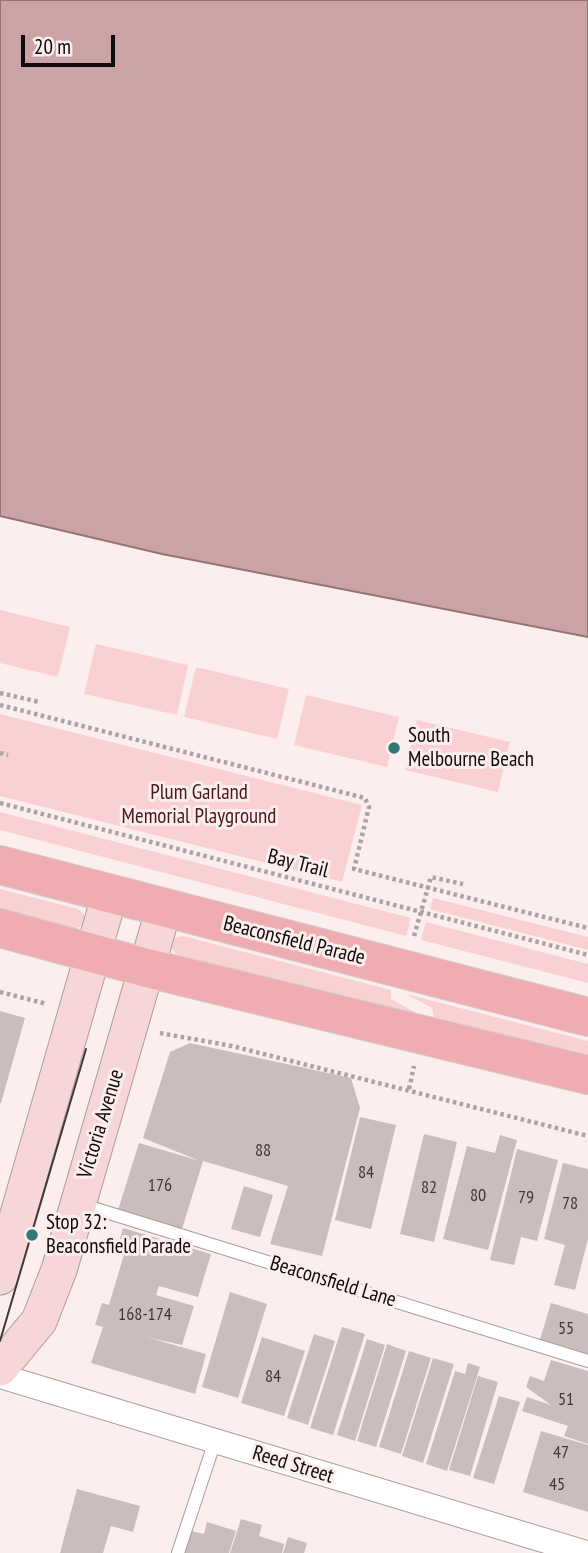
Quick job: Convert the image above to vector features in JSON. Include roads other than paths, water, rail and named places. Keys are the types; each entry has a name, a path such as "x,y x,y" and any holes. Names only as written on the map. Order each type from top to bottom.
{"main road":[{"name":"Beaconsfield Parade","path":"0,866 588,1017"},
{"path":"0,928 147,968 588,1075"}],"street":[{"path":"0,1277 110,894"},
{"name":"Victoria Avenue","path":"0,1368 39,1321 59,1270 164,908"},
{"name":"Reed Street","path":"0,1376 586,1553"}],"lane":[{"name":"Beaconsfield Lane","path":"77,1203 588,1361"},
{"path":"178,1553 215,1441"}],"tram line":[{"path":"0,1341 86,1049"}],"place":[{"name":"South Melbourne Beach","path":"394,748"},
{"name":"Stop 32: Beaconsfield Parade","path":"32,1235"}],"park label":[{"name":"Plum Garland Memorial Playground","path":"199,805"}]}
